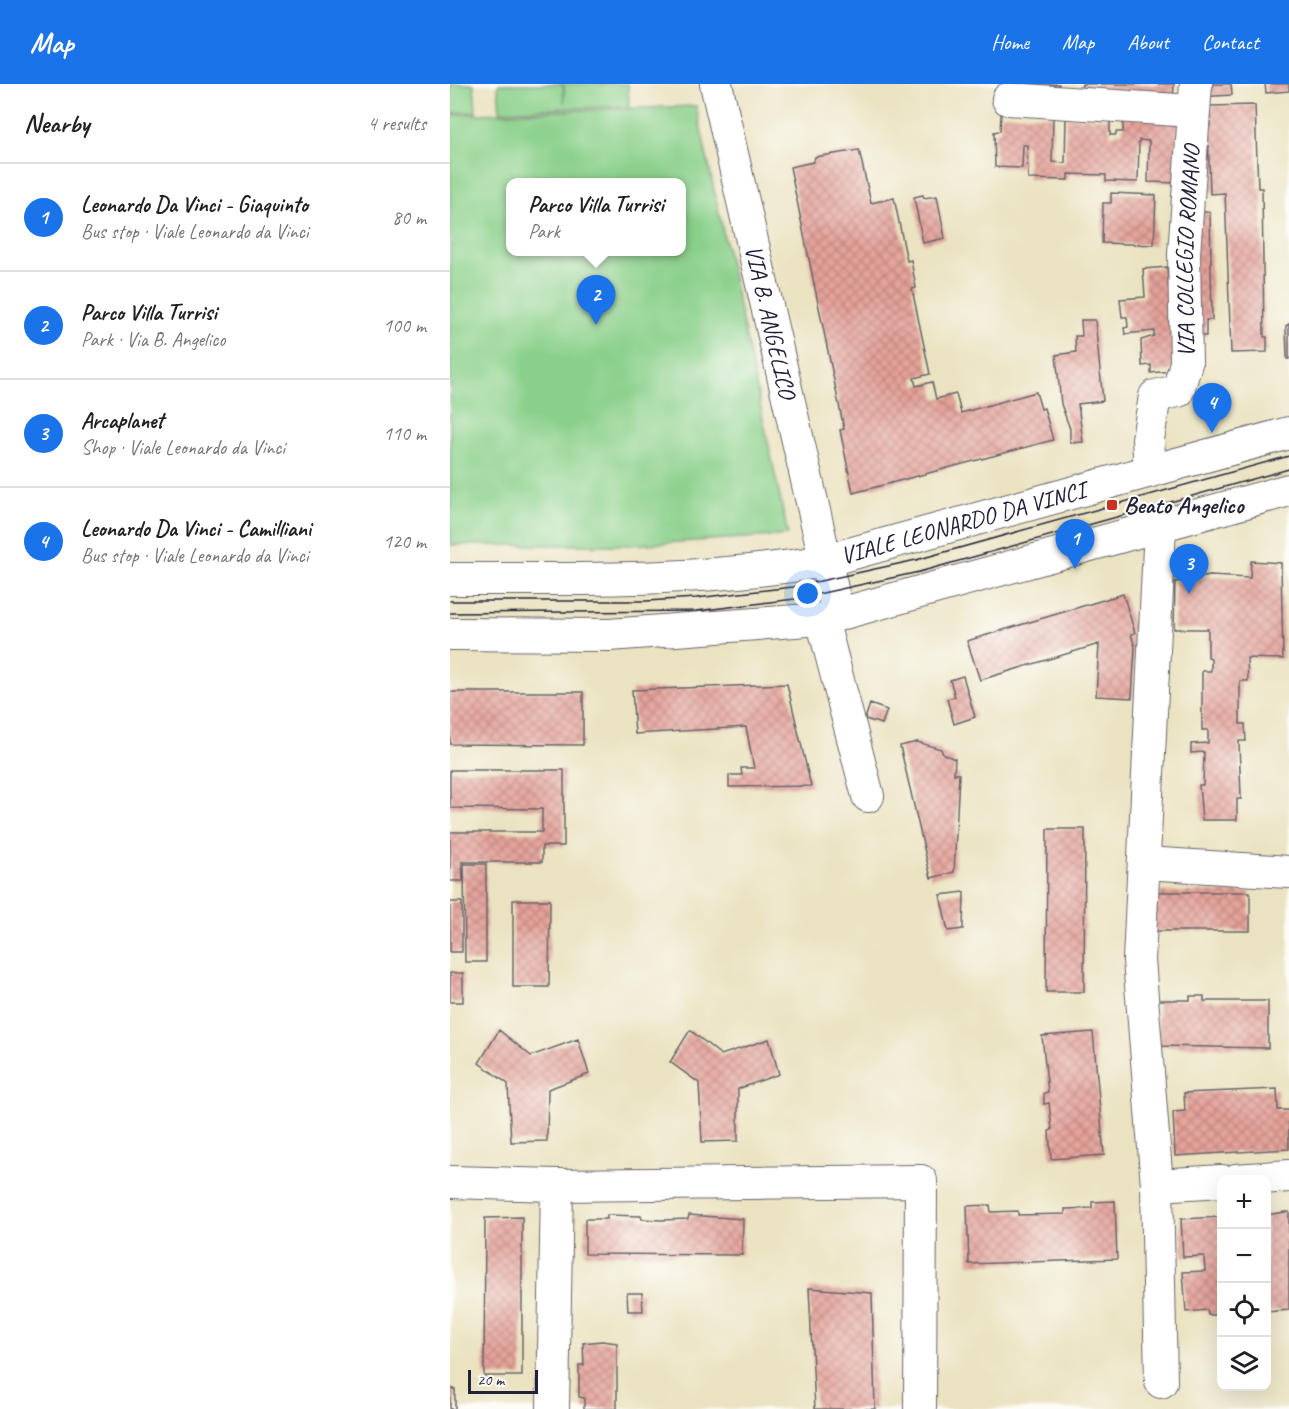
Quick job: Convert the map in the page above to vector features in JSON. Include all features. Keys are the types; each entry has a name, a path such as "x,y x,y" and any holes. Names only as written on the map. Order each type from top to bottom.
{"street":[{"name":"VIA B. ANGELICO","path":"716,84 824,561 830,617 868,796"},
{"path":"1008,99 1071,94 1194,98"},
{"name":"VIA COLLEGIO ROMANO","path":"1150,471 1148,439 1155,396 1178,391 1186,363 1184,254 1194,98"},
{"name":"VIALE LEONARDO DA VINCI","path":"450,579 672,576 789,567 824,561 1289,433"},
{"path":"450,634 609,635 830,617 1289,490"},
{"path":"1160,527 1139,960 1157,1185 1161,1382"},
{"path":"1145,863 1289,872"},
{"path":"1271,1177 1289,1176"},
{"path":"1157,1185 1217,1180"},
{"path":"450,1182 557,1185 921,1181 920,1409"},
{"path":"553,1409 557,1185"}],"green space":[{"path":"450,84 474,84 476,112 450,113"},
{"path":"498,84 563,84 564,103 564,84 628,84 629,106 500,111"},
{"path":"696,106 788,535 631,545 450,545 450,115"}],"building":[{"path":"1026,84 1059,84 1058,88"},
{"path":"1082,84 1174,84 1173,99 1081,90"},
{"path":"1200,84 1231,84 1232,95 1197,97"},
{"path":"1265,84 1289,84 1289,91 1266,93"},
{"path":"1255,105 1258,188 1262,188 1264,337 1267,337 1267,352 1231,353 1225,193 1210,194 1208,126 1210,126 1210,106"},
{"path":"1001,114 1053,116 1052,162 1065,163 1066,117 1110,118 1110,135 1123,132 1123,117 1179,120 1178,183 1148,182 1149,141 1139,140 1138,182 1106,181 1106,175 1068,174 1068,180 1028,179 1027,145 1023,145 1022,168 995,167 994,132 1000,131"},
{"path":"859,150 871,203 894,198 907,261 911,260 916,288 912,289 930,374 914,378 916,386 932,382 936,399 956,394 961,413 1036,392 1041,409 1044,408 1053,440 853,493 840,430 844,429 790,167 813,162 815,157"},
{"path":"1111,193 1156,195 1154,245 1102,243 1103,203 1111,203"},
{"path":"923,195 924,198 937,196 945,238 923,243 914,197"},
{"path":"1189,212 1210,212 1212,320 1206,320 1206,336 1195,336"},
{"path":"1167,267 1175,366 1170,371 1151,373 1151,365 1142,366 1141,340 1154,336 1154,331 1125,334 1124,328 1128,327 1127,317 1122,317 1120,299 1145,297 1143,269"},
{"path":"1081,320 1095,320 1103,401 1078,404 1083,442 1070,443 1070,429 1061,404 1056,355 1076,352 1075,336 1082,336"},
{"path":"1289,324 1289,359 1287,359 1286,326"},
{"path":"1251,561 1281,563 1283,659 1247,658 1248,681 1240,681 1240,724 1245,724 1246,741 1239,741 1241,799 1237,799 1237,820 1202,820 1199,785 1203,785 1204,752 1191,753 1191,744 1208,743 1208,730 1202,730 1202,671 1211,671 1211,658 1208,657 1208,629 1174,629 1175,582 1210,576 1250,578"},
{"path":"1123,594 1135,633 1131,634 1135,647 1132,698 1096,696 1099,644 980,680 967,641"},
{"path":"963,676 975,717 954,724 947,699 955,697 950,680"},
{"path":"787,684 811,786 729,787 729,775 742,775 741,768 754,768 746,727 635,734 632,690"},
{"path":"450,692 583,692 583,745 450,744"},
{"path":"870,704 887,710 882,724 865,719"},
{"path":"917,742 941,749 943,754 955,759 954,774 959,774 954,872 931,878 900,746"},
{"path":"450,770 564,770 564,846 542,846 542,862 462,862 463,881 450,881 450,832 542,832 542,809 450,808"},
{"path":"1047,829 1085,829 1084,992 1046,992"},
{"path":"464,864 486,864 486,962 465,962"},
{"path":"964,892 963,929 948,931 940,895"},
{"path":"1153,892 1250,892 1250,931 1152,931"},
{"path":"513,900 550,900 549,987 513,987"},
{"path":"450,902 462,902 462,952 450,952"},
{"path":"450,973 463,973 463,1002 450,1002"},
{"path":"1190,996 1204,996 1204,1001 1268,1001 1268,1048 1157,1046 1158,1000 1190,1000"},
{"path":"499,1030 531,1056 578,1039 589,1074 548,1089 547,1141 511,1142 508,1084 479,1063"},
{"path":"690,1030 721,1055 769,1039 779,1074 738,1089 738,1141 702,1142 699,1083 670,1062"},
{"path":"1093,1032 1104,1155 1051,1159 1049,1131 1052,1130 1049,1103 1044,1104 1044,1093 1048,1092 1042,1036"},
{"path":"1277,1089 1278,1110 1289,1110 1289,1149 1175,1156 1173,1112 1185,1111 1184,1093"},
{"path":"1115,1201 1117,1259 969,1264 967,1206 990,1205 991,1212 1018,1211 1018,1215 1065,1214 1065,1209 1092,1208 1092,1202"},
{"path":"1289,1212 1289,1310 1271,1312 1271,1214"},
{"path":"607,1215 641,1216 642,1219 661,1220 688,1219 689,1215 743,1219 742,1255 585,1254 585,1219 607,1219"},
{"path":"522,1217 522,1376 484,1376 485,1218"},
{"path":"1217,1217 1217,1315 1208,1315 1207,1310 1186,1312 1183,1272 1205,1271 1204,1256 1183,1257 1181,1219"},
{"path":"809,1288 872,1293 875,1409 815,1409"},
{"path":"627,1293 642,1293 643,1311 628,1311"},
{"path":"602,1341 617,1343 617,1409 584,1409 584,1398 579,1397 579,1365 584,1365 583,1343"},
{"path":"450,1389 455,1389 455,1409 450,1409"}],"tram line":[{"path":"450,601 646,601 793,587 916,560 1289,456"},
{"path":"450,613 696,611 795,599 919,572 1289,469"}],"place":[{"name":"Parco Villa Turrisi","path":"596,325"},
{"name":"Leonardo Da Vinci - Camilliani","path":"1212,433"},
{"name":"Beato Angelico","path":"1112,505"},
{"name":"Leonardo Da Vinci - Giaquinto","path":"1075,569"},
{"name":"Arcaplanet","path":"1189,594"}]}
